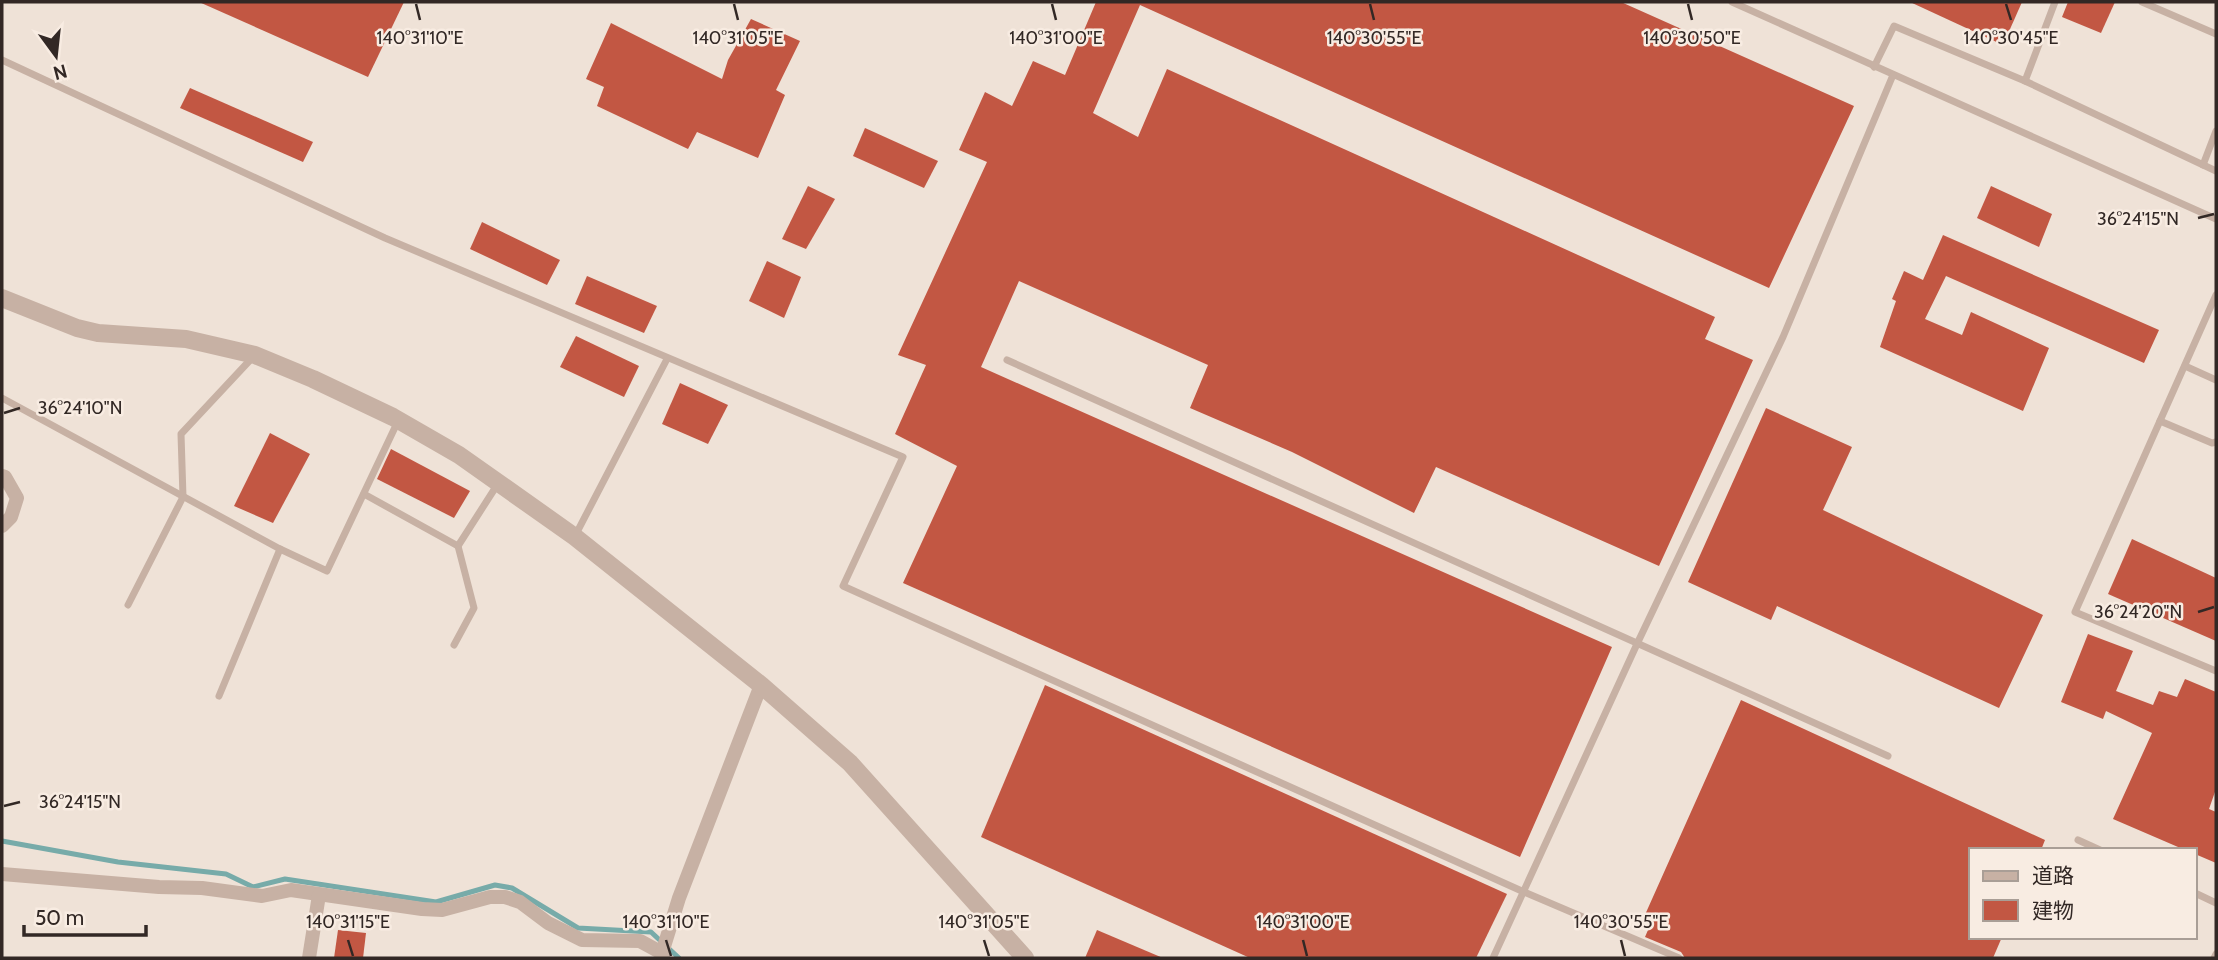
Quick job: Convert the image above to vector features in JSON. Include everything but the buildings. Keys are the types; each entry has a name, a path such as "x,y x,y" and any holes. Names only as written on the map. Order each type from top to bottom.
{"street":[{"path":"2,298 77,328 98,333 186,339 255,355 313,379 459,455 575,537 761,685 850,763 1025,958"},
{"path":"2,476 17,498 11,517 2,526"},
{"path":"2,874 202,888 262,896 291,890 442,910 490,897 505,897 520,902 548,923 582,940 640,941 663,954 679,898 761,685"},
{"path":"309,958 319,895"}],"lane":[{"path":"1735,2 2216,219"},
{"path":"2025,81 2055,2"},
{"path":"2142,2 2216,34"},
{"path":"1874,67 1894,26 2025,81 2216,172"},
{"path":"2,60 386,238 903,457 843,586 1524,892 1679,958"},
{"path":"1493,958 1637,644 1783,337 1893,75"},
{"path":"2203,165 2216,131"},
{"path":"2216,295 2075,611 2216,671"},
{"path":"128,605 183,497 181,434 255,355"},
{"path":"575,537 667,359"},
{"path":"1007,360 1888,756"},
{"path":"2185,366 2216,380"},
{"path":"2,398 280,549 327,571 398,421"},
{"path":"2160,421 2212,443 2216,442"},
{"path":"458,546 499,482"},
{"path":"364,494 458,546 474,608 454,645"},
{"path":"219,696 280,549"},
{"path":"2078,840 2096,848"},
{"path":"2197,894 2216,902"}],"waterway":[{"path":"2,841 118,862 226,874 253,887 285,879 436,902 495,885 512,888 578,928 651,932 679,958"}]}
